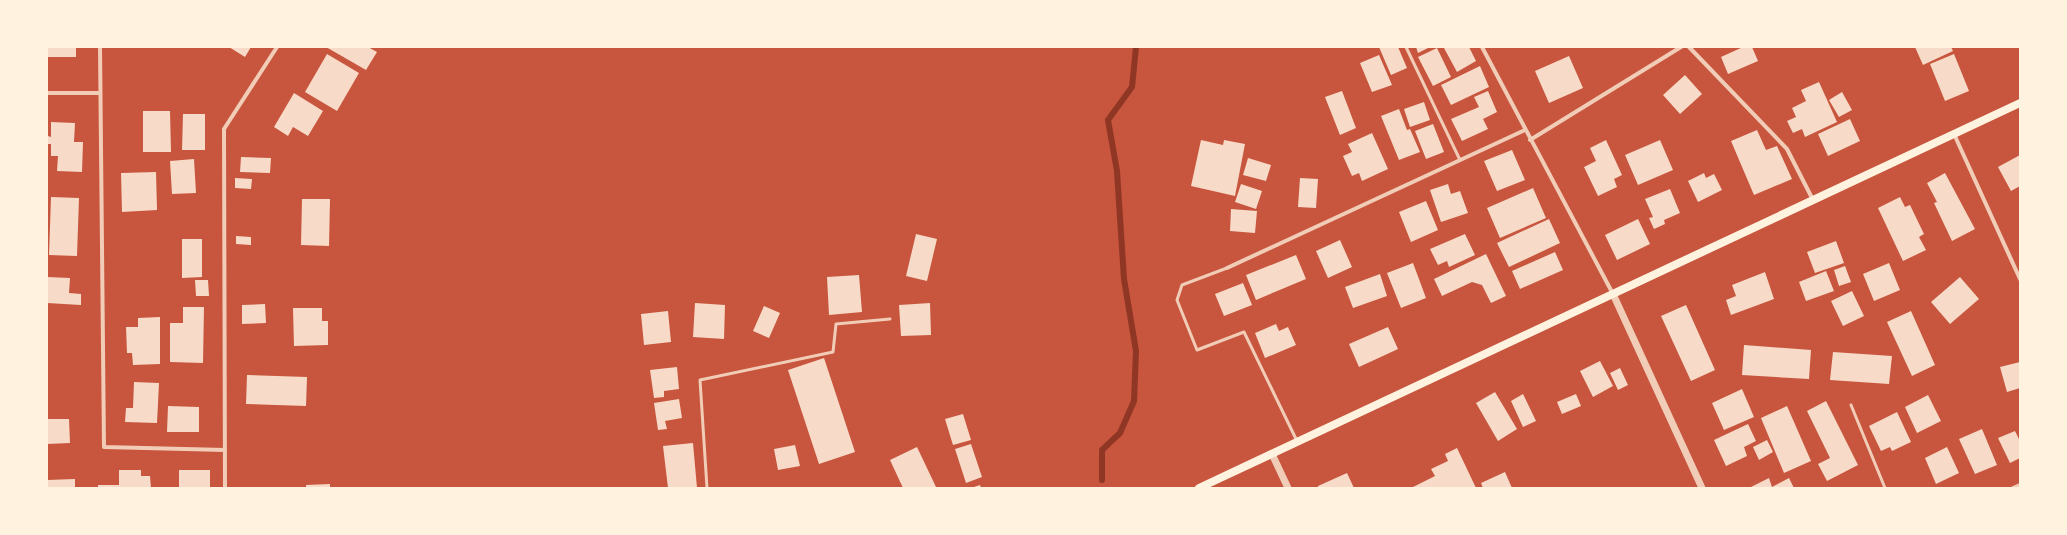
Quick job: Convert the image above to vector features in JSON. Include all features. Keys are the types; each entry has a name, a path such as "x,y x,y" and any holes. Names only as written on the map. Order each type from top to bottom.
{"main road":[{"path":"1199,488 1272,454 1298,440 2020,103"}],"street":[{"path":"100,47 104,447 225,450"},
{"path":"225,488 224,128 277,47"},
{"path":"1482,47 1613,294 1702,488"},
{"path":"1530,140 1681,47"},
{"path":"1689,47 1787,148 1813,200"},
{"path":"47,93 100,93"},
{"path":"1227,268 1525,130"},
{"path":"1953,134 2020,279"},
{"path":"1272,454 1288,488"},
{"path":"2013,488 2020,485"}],"lane":[{"path":"1406,47 1460,160"},
{"path":"1227,268 1182,285 1177,300 1196,350 1244,332 1298,440"},
{"path":"707,488 700,380 833,352 836,324 890,319"},
{"path":"1851,405 1885,488"}],"building":[{"path":"47,47 76,47 76,57 47,57"},
{"path":"229,47 251,47 245,57"},
{"path":"326,47 368,47 377,52 366,70"},
{"path":"1379,47 1398,47 1407,68 1391,75"},
{"path":"1416,47 1430,47 1418,53"},
{"path":"1469,47 1476,61 1457,72 1444,48"},
{"path":"1743,47 1752,47 1758,61 1728,74 1721,57"},
{"path":"1915,47 1951,47 1953,51 1923,65"},
{"path":"1437,48 1451,77 1433,86 1418,57"},
{"path":"327,54 359,73 337,111 305,92"},
{"path":"1954,54 1969,91 1945,101 1930,64"},
{"path":"1379,55 1392,85 1372,92 1360,63"},
{"path":"1569,56 1583,88 1549,103 1535,71"},
{"path":"1480,66 1489,87 1451,105 1441,85"},
{"path":"1685,75 1702,94 1680,114 1663,95"},
{"path":"1819,82 1837,122 1805,137 1802,129 1793,133 1787,121 1796,117 1792,108 1806,101 1801,90"},
{"path":"1342,91 1356,128 1340,135 1325,97"},
{"path":"1488,91 1497,112 1483,119 1488,129 1462,141 1451,119 1479,107 1474,97"},
{"path":"1842,92 1852,110 1839,117 1829,100"},
{"path":"294,93 323,111 308,136 293,127 288,136 274,127"},
{"path":"1424,102 1430,120 1410,127 1404,109"},
{"path":"1399,109 1407,130 1410,129 1420,152 1399,160 1381,116"},
{"path":"143,111 170,111 171,152 143,152"},
{"path":"183,114 205,114 205,150 182,150"},
{"path":"1850,119 1860,141 1828,156 1818,134"},
{"path":"51,122 75,123 74,142 83,142 82,172 57,171 58,156 51,156 51,144 47,144 48,136 51,137"},
{"path":"1433,124 1444,152 1426,159 1415,131"},
{"path":"1757,130 1766,150 1777,146 1792,179 1754,195 1731,141"},
{"path":"1372,133 1388,169 1362,181 1359,173 1352,176 1343,156 1352,152 1348,144"},
{"path":"1201,140 1223,145 1224,140 1245,144 1235,196 1191,186"},
{"path":"1606,140 1622,175 1614,179 1617,187 1598,196 1584,167 1596,161 1590,148"},
{"path":"1660,140 1673,170 1638,185 1625,155"},
{"path":"1512,150 1525,180 1497,191 1484,161"},
{"path":"2020,155 2020,186 2011,191 1998,167"},
{"path":"241,157 271,158 270,173 240,172"},
{"path":"1248,158 1271,165 1266,181 1243,175"},
{"path":"194,159 196,193 172,194 170,161"},
{"path":"156,172 157,210 122,212 121,173"},
{"path":"1704,173 1706,178 1714,174 1722,190 1698,202 1688,181"},
{"path":"1945,173 1975,229 1952,241 1934,203 1937,202 1927,183"},
{"path":"235,178 252,179 251,189 235,188"},
{"path":"1300,178 1318,179 1316,208 1298,207"},
{"path":"1241,184 1262,191 1256,209 1235,202"},
{"path":"1448,184 1451,194 1460,191 1468,213 1441,222 1430,190"},
{"path":"1533,188 1546,218 1500,238 1487,208"},
{"path":"1670,189 1680,213 1664,220 1665,224 1654,229 1649,218 1653,217 1645,199"},
{"path":"51,197 79,198 77,256 49,255"},
{"path":"1900,197 1905,207 1910,205 1924,234 1919,237 1926,250 1903,261 1878,208"},
{"path":"302,199 330,199 329,246 301,245"},
{"path":"1426,201 1438,230 1411,242 1399,212"},
{"path":"1231,209 1257,211 1255,233 1230,231"},
{"path":"1549,219 1560,243 1509,267 1497,243"},
{"path":"1638,219 1650,244 1617,260 1605,235"},
{"path":"916,234 937,239 927,281 906,276"},
{"path":"1465,234 1475,255 1449,267 1447,261 1438,265 1430,249"},
{"path":"236,236 251,237 251,245 236,244"},
{"path":"182,239 202,239 202,277 182,278"},
{"path":"1340,240 1352,267 1328,278 1316,251"},
{"path":"1836,241 1844,263 1815,273 1807,252"},
{"path":"1555,252 1563,270 1520,289 1512,271"},
{"path":"1486,254 1506,296 1491,303 1482,285 1472,282 1442,296 1434,279"},
{"path":"1296,255 1306,279 1256,300 1246,275"},
{"path":"1413,263 1426,298 1401,308 1387,273"},
{"path":"1889,263 1900,290 1874,301 1863,274"},
{"path":"1845,266 1851,282 1839,286 1834,270"},
{"path":"1826,271 1834,291 1806,301 1799,282"},
{"path":"1765,272 1774,299 1731,315 1726,300 1736,296 1732,285"},
{"path":"1380,274 1387,296 1353,308 1345,287"},
{"path":"859,275 862,312 829,315 827,277"},
{"path":"47,277 70,278 69,293 81,294 81,305 47,303"},
{"path":"1960,277 1979,299 1950,324 1931,302"},
{"path":"195,280 208,280 209,296 196,296"},
{"path":"1243,283 1252,305 1224,316 1215,294"},
{"path":"1852,291 1864,316 1843,326 1831,301"},
{"path":"695,303 725,305 724,339 693,337"},
{"path":"930,303 931,335 901,336 899,305"},
{"path":"265,304 266,323 242,324 242,305"},
{"path":"1686,305 1715,370 1691,381 1661,316"},
{"path":"764,306 780,313 769,338 753,331"},
{"path":"183,307 204,307 203,363 170,362 170,323 183,323"},
{"path":"293,308 322,308 322,321 328,321 328,345 294,346"},
{"path":"668,311 671,342 644,345 641,314"},
{"path":"1911,311 1935,365 1912,376 1887,322"},
{"path":"160,317 160,364 133,365 132,353 127,353 126,327 138,327 138,318"},
{"path":"1276,324 1279,331 1288,327 1296,345 1265,358 1255,333"},
{"path":"1388,327 1398,349 1359,367 1349,344"},
{"path":"1744,345 1811,350 1809,379 1742,375"},
{"path":"1833,352 1892,356 1889,384 1830,380"},
{"path":"824,358 855,452 819,464 788,370"},
{"path":"1600,361 1613,386 1593,397 1580,371"},
{"path":"2020,362 2020,388 2007,392 2000,367"},
{"path":"677,367 679,389 664,391 664,397 654,398 650,370"},
{"path":"1620,368 1628,385 1618,390 1610,373"},
{"path":"247,375 307,377 306,406 246,404"},
{"path":"134,382 159,383 157,423 125,422 126,408 133,408"},
{"path":"1742,389 1754,417 1724,430 1712,403"},
{"path":"1495,392 1517,429 1498,441 1476,403"},
{"path":"1523,394 1536,421 1523,427 1511,401"},
{"path":"1576,394 1581,406 1562,414 1557,402"},
{"path":"1928,395 1941,421 1917,433 1905,407"},
{"path":"679,399 682,418 665,421 667,429 658,430 654,403"},
{"path":"1826,401 1858,465 1827,481 1818,464 1830,458 1807,411"},
{"path":"168,406 199,407 199,432 167,432"},
{"path":"1787,406 1811,461 1784,473 1761,418"},
{"path":"1897,412 1911,442 1892,451 1890,447 1881,451 1869,426"},
{"path":"963,414 971,440 953,445 945,419"},
{"path":"47,419 69,419 70,443 47,444"},
{"path":"1748,424 1756,441 1744,447 1747,456 1726,466 1714,440"},
{"path":"1982,429 1997,465 1975,474 1959,439"},
{"path":"2015,431 2020,441 2020,458 2010,463 1998,438"},
{"path":"1767,440 1773,452 1759,460 1753,447"},
{"path":"693,443 697,488 668,488 663,446"},
{"path":"971,444 982,477 966,483 955,449"},
{"path":"795,445 800,466 778,470 774,449"},
{"path":"917,447 936,487 935,488 903,488 890,460"},
{"path":"1947,447 1959,473 1936,484 1925,458"},
{"path":"1457,448 1476,488 1411,488 1435,476 1431,469 1448,461 1445,454"},
{"path":"119,470 141,470 141,476 150,476 151,488 98,488 98,485 119,485"},
{"path":"179,470 210,470 210,488 179,488"},
{"path":"1505,472 1512,488 1483,488 1481,483"},
{"path":"1347,473 1354,488 1318,488 1318,486"},
{"path":"1769,478 1772,487 1789,478 1794,488 1749,488"},
{"path":"75,479 75,488 47,488 47,480"},
{"path":"330,484 330,488 306,488 306,485"},
{"path":"980,485 981,488 971,488"}],"waterway":[{"path":"1102,480 1102,450 1120,433 1134,401 1136,351 1124,279 1117,171 1108,120 1132,87 1136,47"}]}
